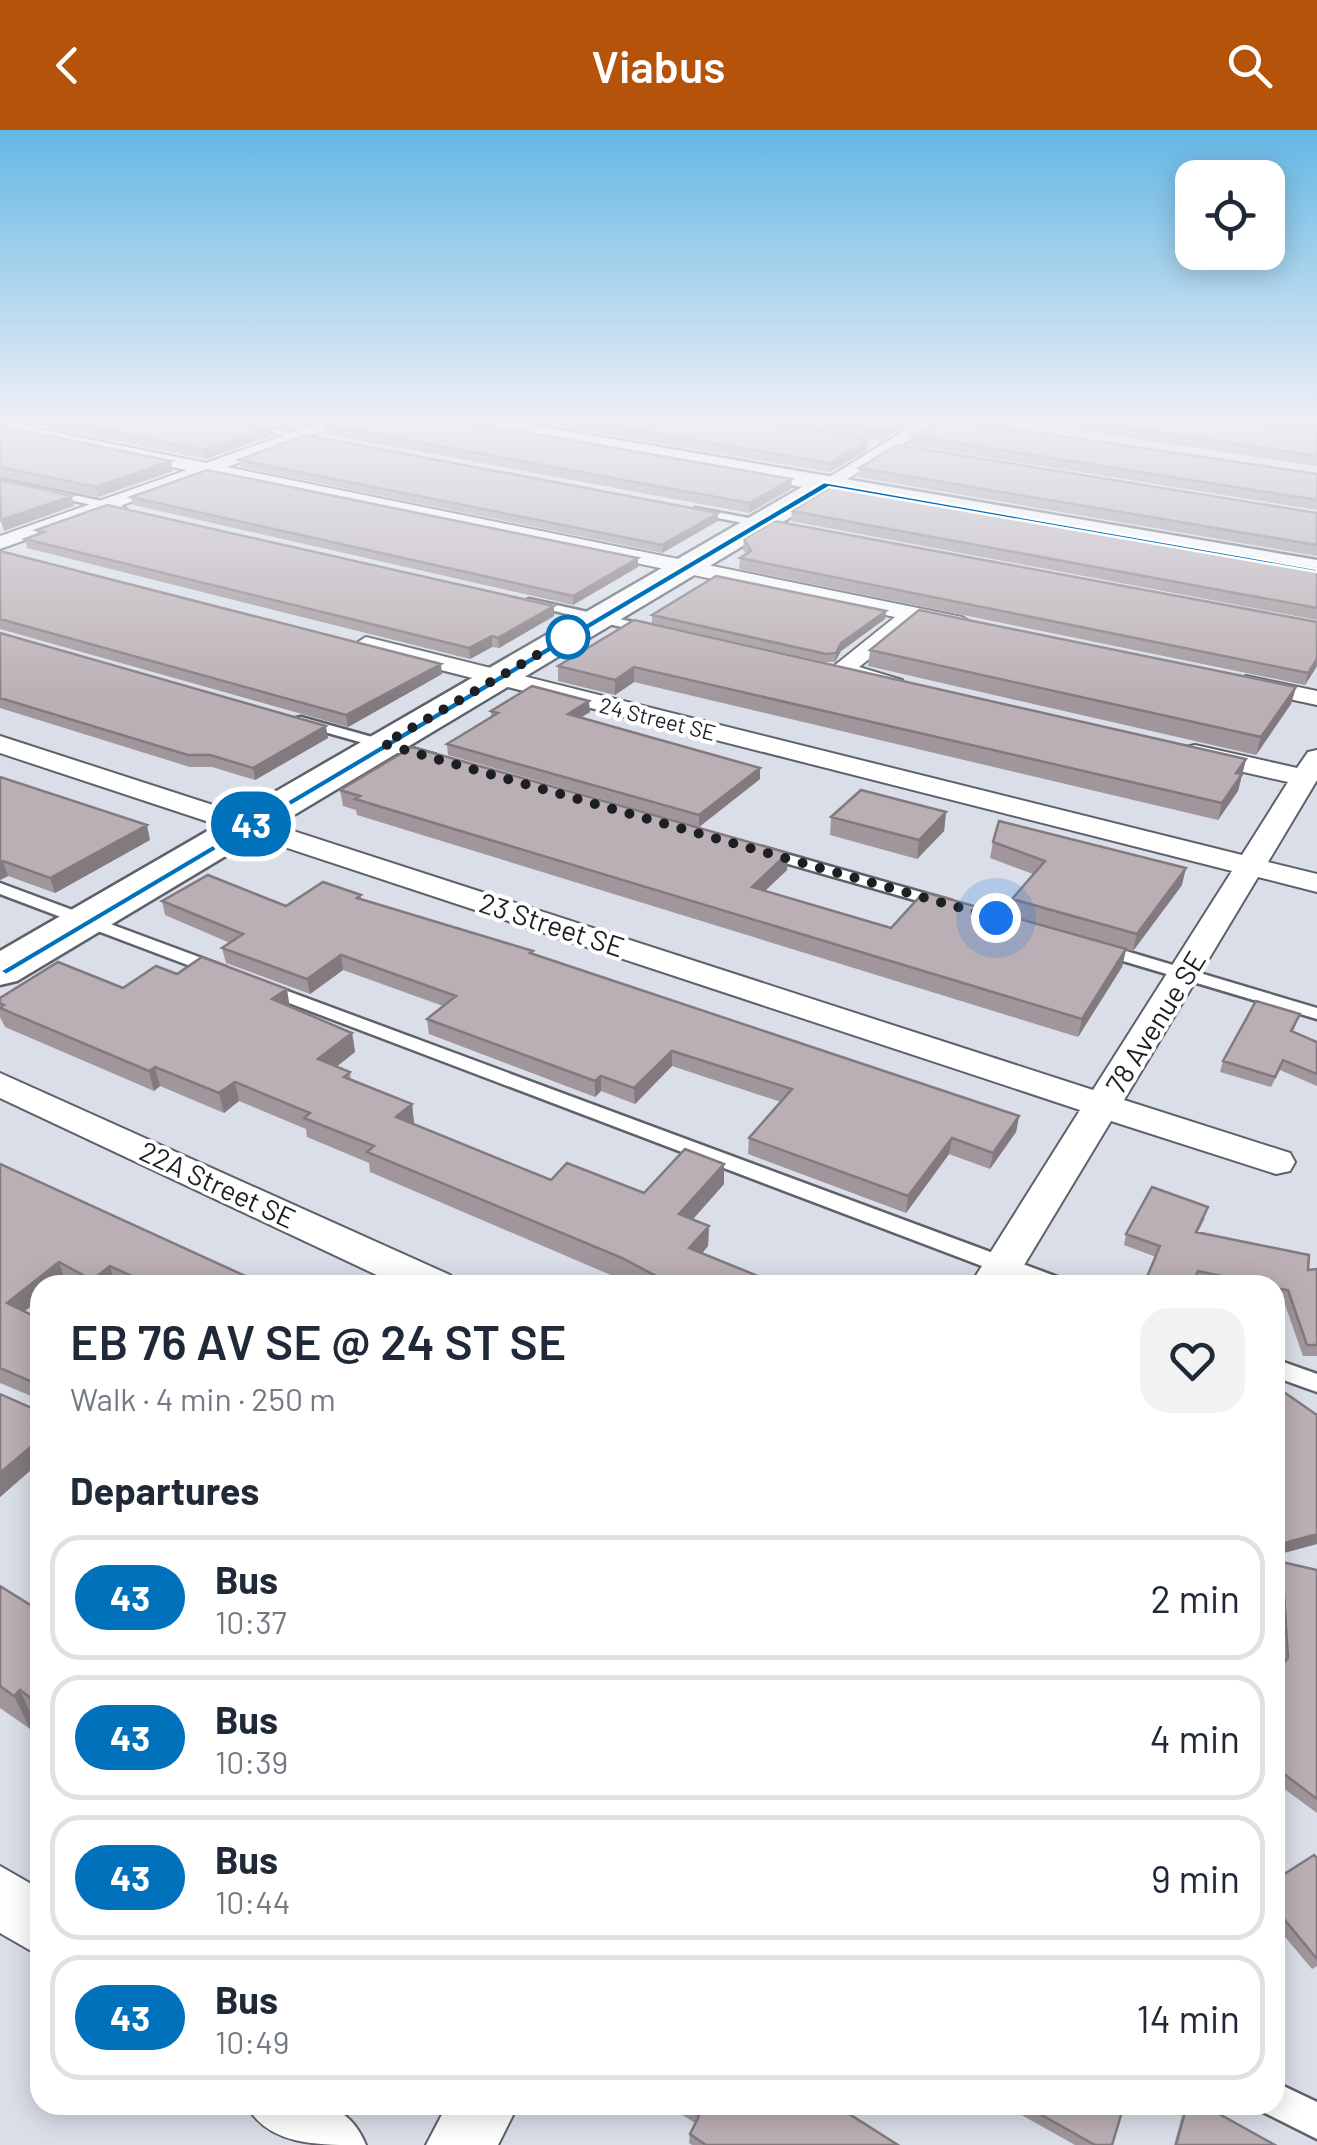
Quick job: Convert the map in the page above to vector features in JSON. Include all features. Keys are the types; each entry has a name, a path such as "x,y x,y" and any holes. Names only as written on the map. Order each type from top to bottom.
{"street":[{"path":"0,544 100,512"},
{"path":"417,512 989,630"},
{"path":"0,972 685,567 788,512"},
{"path":"991,512 1317,568"},
{"path":"0,552 38,562"},
{"path":"912,614 841,669 858,677 917,690"},
{"name":"24 Street SE","path":"345,639 1317,883"},
{"path":"1220,678 1317,698"},
{"name":"23 Street SE","path":"0,744 1276,1162"},
{"path":"1169,747 1311,768"},
{"name":"78 Avenue SE","path":"996,1275 1311,768"},
{"name":"22A Street SE","path":"0,1084 413,1275"},
{"path":"0,1896 30,1918"},
{"path":"292,2115 332,2145"},
{"path":"460,2145 480,2115"}],"lane":[{"path":"704,512 770,525"},
{"path":"506,596 657,631"},
{"path":"288,717 442,761"},
{"path":"747,848 957,908"},
{"path":"0,888 246,980 996,1275"},
{"path":"1091,946 1317,1014"},
{"path":"1285,1372 1317,1384"},
{"path":"1285,2105 1317,2121"}],"building":[{"path":"1,512 25,512 1,520"},
{"path":"87,512 138,512 554,606 498,638 492,636 469,648 25,539 44,532 36,530"},
{"path":"198,512 413,512 638,558 573,596"},
{"path":"498,512 718,513 662,545"},
{"path":"798,512 980,512 1317,569 1317,608"},
{"path":"1121,512 1317,513 1317,545"},
{"path":"774,521 1317,622 1317,659 1308,673 740,558 751,551 744,539"},
{"path":"0,551 441,664 346,715 0,619"},
{"path":"716,576 886,611 841,643 836,653 826,654 652,615"},
{"path":"919,610 1296,687 1261,737 870,650"},
{"path":"634,620 1246,759 1236,773 1242,774 1222,803 634,667 615,680 558,666"},
{"path":"0,633 326,726 253,768 210,755 188,755 0,698"},
{"path":"532,686 589,701 568,714 760,768 699,815 447,744 498,713 491,711"},
{"path":"412,747 788,853 752,887 891,928 924,892 1126,949 1082,1019 355,799 360,796 340,790"},
{"path":"0,777 147,825 50,878 0,863"},
{"path":"861,790 946,812 919,840 831,817"},
{"path":"999,821 1186,868 1137,934 1012,899 1045,861 993,842"},
{"path":"208,875 286,906 323,882 361,895 357,898 533,951 530,953 1019,1116 993,1153 952,1138 908,1196 749,1138 792,1089 672,1051 634,1088 601,1076 595,1081 427,1019 456,996 341,955 307,979 222,948 243,934 162,901"},
{"path":"202,957 287,989 272,999 352,1033 318,1059 350,1072 344,1077 412,1104 396,1117 551,1180 567,1163 644,1193 685,1149 724,1164 679,1214 709,1226 689,1248 755,1275 654,1275 367,1152 374,1146 304,1118 310,1113 235,1082 219,1093 155,1067 149,1071 0,1008 4,1005 0,998 58,962 123,988 156,966 177,974"},
{"path":"1256,1001 1300,1014 1291,1031 1317,1042 1317,1074 1283,1060 1275,1077 1223,1061"},
{"path":"0,1164 243,1275 129,1275 110,1266 98,1275 83,1275 59,1262 43,1275 30,1275 30,1285 7,1303 30,1314 30,1381 0,1368"},
{"path":"1152,1187 1208,1207 1196,1232 1309,1255 1308,1270 1317,1269 1317,1345 1307,1345 1285,1290 1285,1275 1217,1275 1198,1271 1196,1275 1148,1275 1160,1246 1126,1234"},
{"path":"1285,1393 1317,1415 1317,1534 1285,1543"},
{"path":"0,1394 30,1407 30,1448 0,1473"},
{"path":"1285,1563 1317,1570 1317,1799 1285,1775"},
{"path":"0,1586 30,1605 30,1698 20,1690 14,1696 0,1686"},
{"path":"1314,1855 1317,1858 1317,1959 1285,1920 1285,1874"},
{"path":"851,2115 898,2145 706,2145 690,2134 699,2116"},
{"path":"1042,2115 1121,2115 1112,2145 1095,2145"},
{"path":"1184,2115 1221,2115 1275,2145 1176,2145"}],"bus line":[{"name":"43","path":"0,971 780,512"},
{"name":"43","path":"989,512 1317,569"}],"route":[{"path":"568,637 384,744 996,918"}]}
